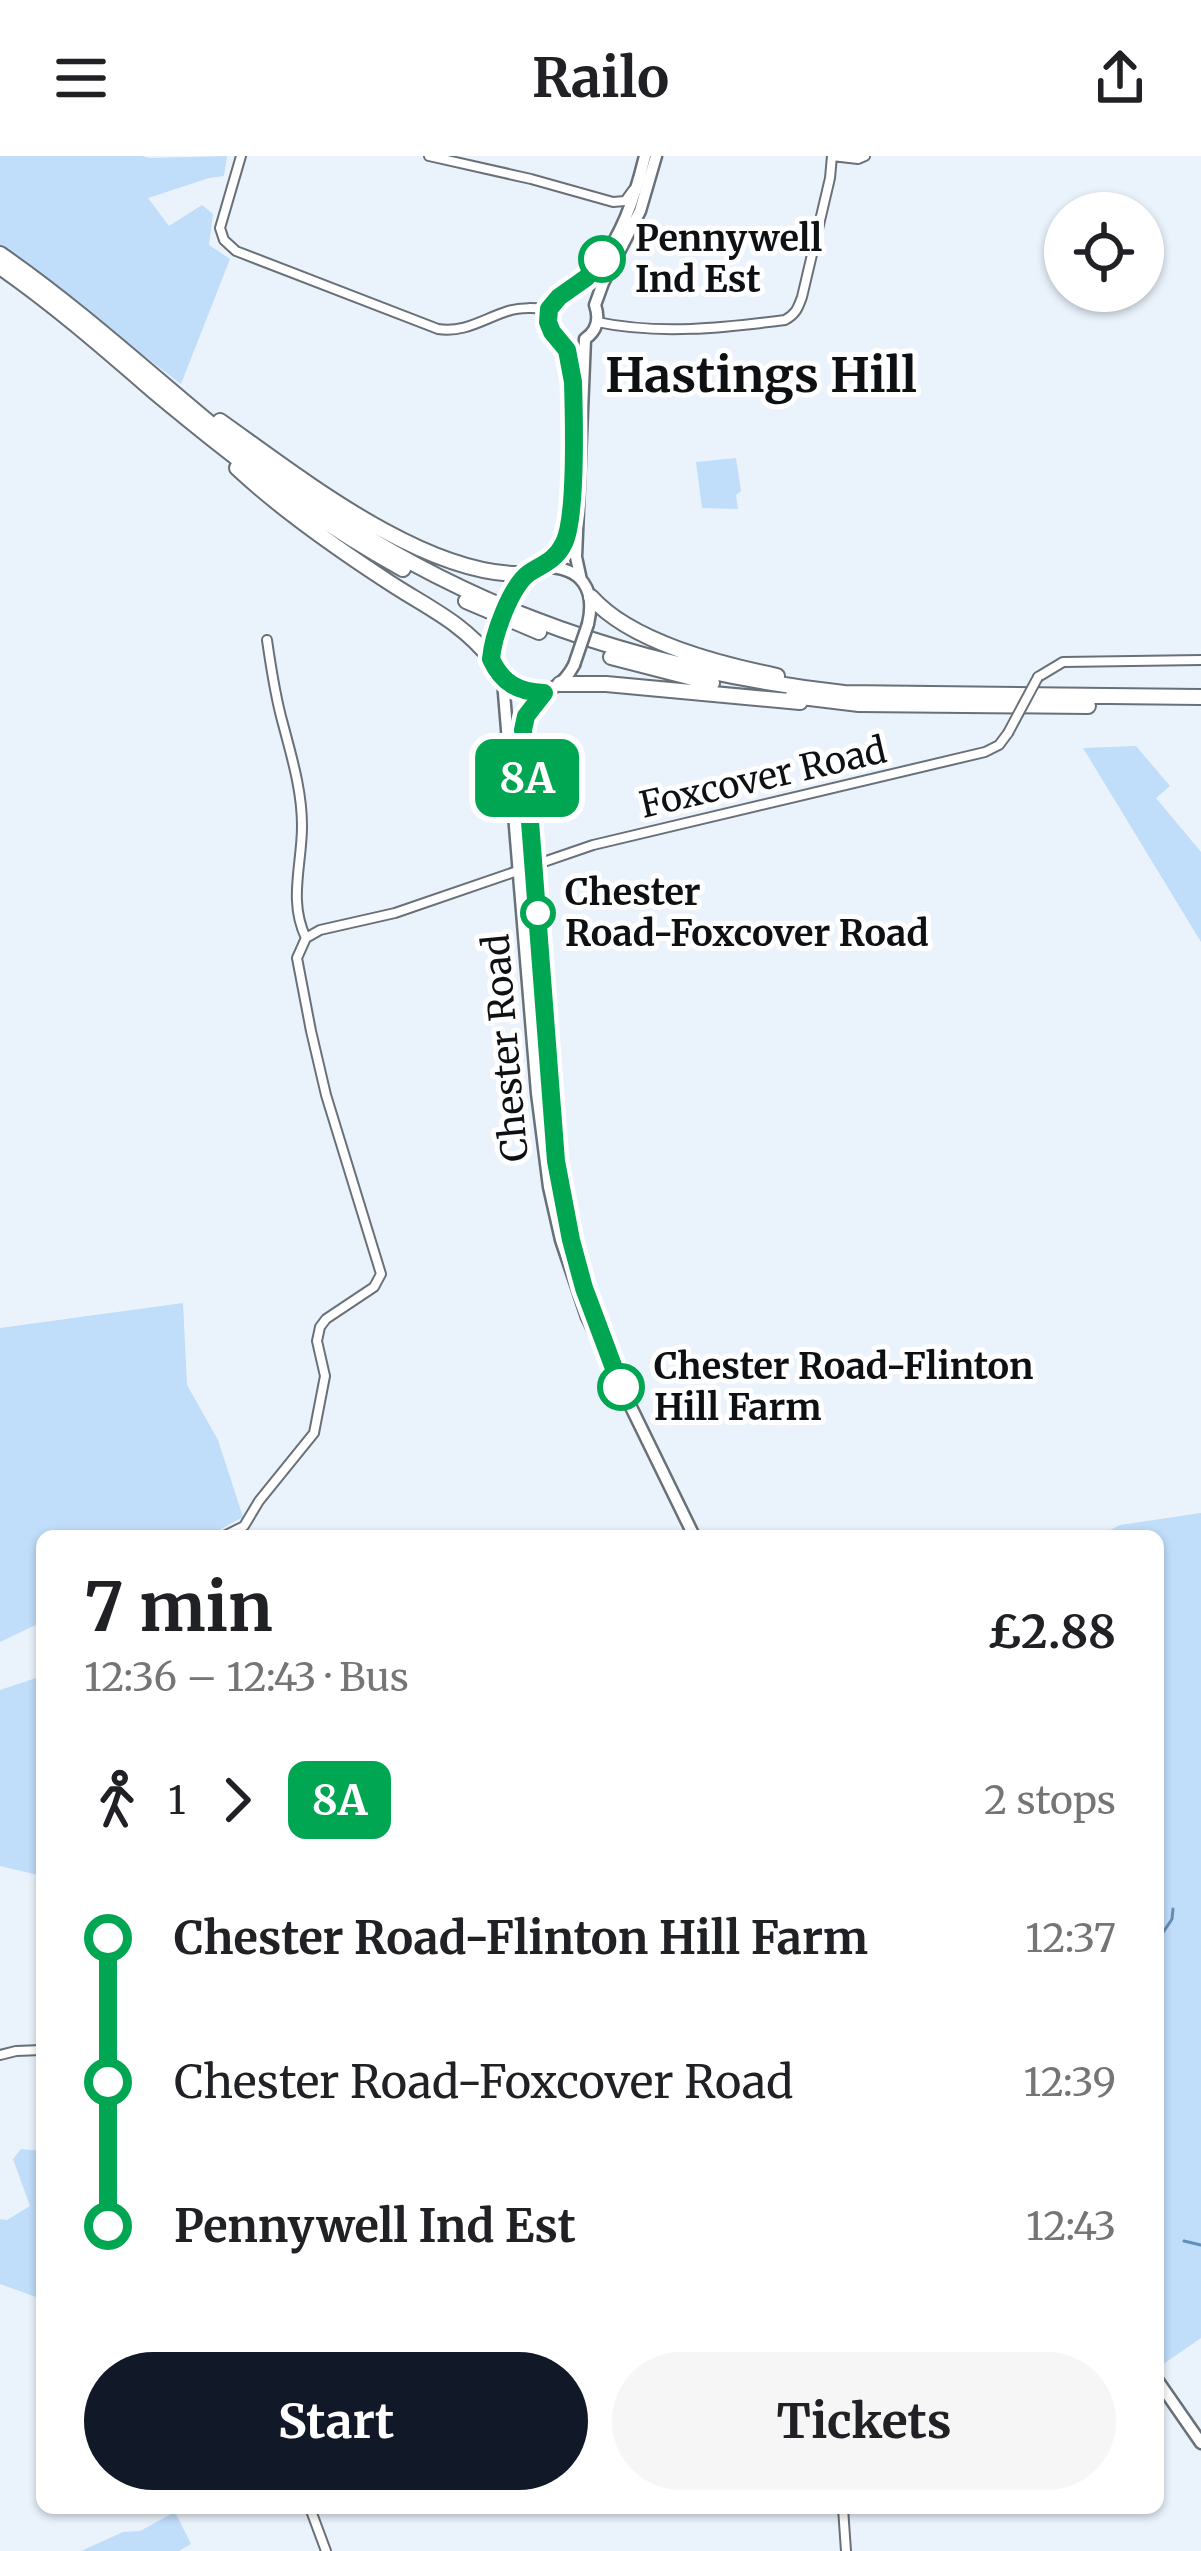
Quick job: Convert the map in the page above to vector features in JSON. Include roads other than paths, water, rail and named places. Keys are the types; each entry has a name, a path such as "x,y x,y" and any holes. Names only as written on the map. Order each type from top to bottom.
{"highway":[{"path":"0,254 61,298 297,491 376,542 540,623 700,671 787,687 901,696 1201,697"},
{"path":"0,268 77,325 251,469 345,535 425,580 497,615 602,654 681,676 859,704"},
{"path":"136,360 346,508 464,565 498,574 527,574"},
{"path":"161,397 254,484 389,582 457,623 491,659"},
{"path":"591,597 619,622 730,664 788,679 901,696"},
{"path":"560,684 818,704 1201,706"}],"main road":[{"path":"585,340 576,557 591,597 588,624 574,665 560,684 544,693 515,688 503,680 491,659 512,596 527,574 543,567 559,551 569,524 573,382 570,359 548,322 549,309 586,278 611,245 626,216 645,156"},
{"path":"595,305 640,211 656,156"},
{"path":"560,339 585,340 595,330 598,314 585,296 565,294"},
{"path":"543,567 566,569 581,580"},
{"name":"Chester Road","path":"503,680 549,1186 577,1291 691,1530"},
{"name":"Chester Road","path":"544,693 526,716 523,730 561,1189 584,1288 626,1396"},
{"path":"1164,2390 1201,2443"}],"street":[{"path":"242,156 220,228 236,251 438,329 465,329 524,308 549,309"},
{"path":"429,156 613,202 625,201 640,178"},
{"path":"597,322 715,329 792,316 802,297 832,156 866,156"},
{"path":"611,245 621,214 613,202"},
{"path":"236,1530 244,1526 314,1433 325,1376 317,1340 320,1327 374,1287 381,1274 326,1095 297,958 305,938 295,895 301,799 267,640"},
{"name":"Foxcover Road","path":"305,938 320,930 395,913 593,845 986,752 1008,733 1038,677 1064,662 1201,660"},
{"path":"0,2056 36,2050"},
{"path":"312,2514 326,2551"},
{"path":"843,2514 846,2551"}],"waterway":[{"path":"1164,1931 1173,1909"},
{"path":"1184,2241 1201,2245"}],"place":[{"name":"Pennywell Ind Est","path":"602,259"},
{"name":"Chester Road-Foxcover Road","path":"538,913"},
{"name":"Chester Road-Flinton Hill Farm","path":"621,1387"}],"district":[{"name":"Hastings Hill","path":"761,375"}]}
